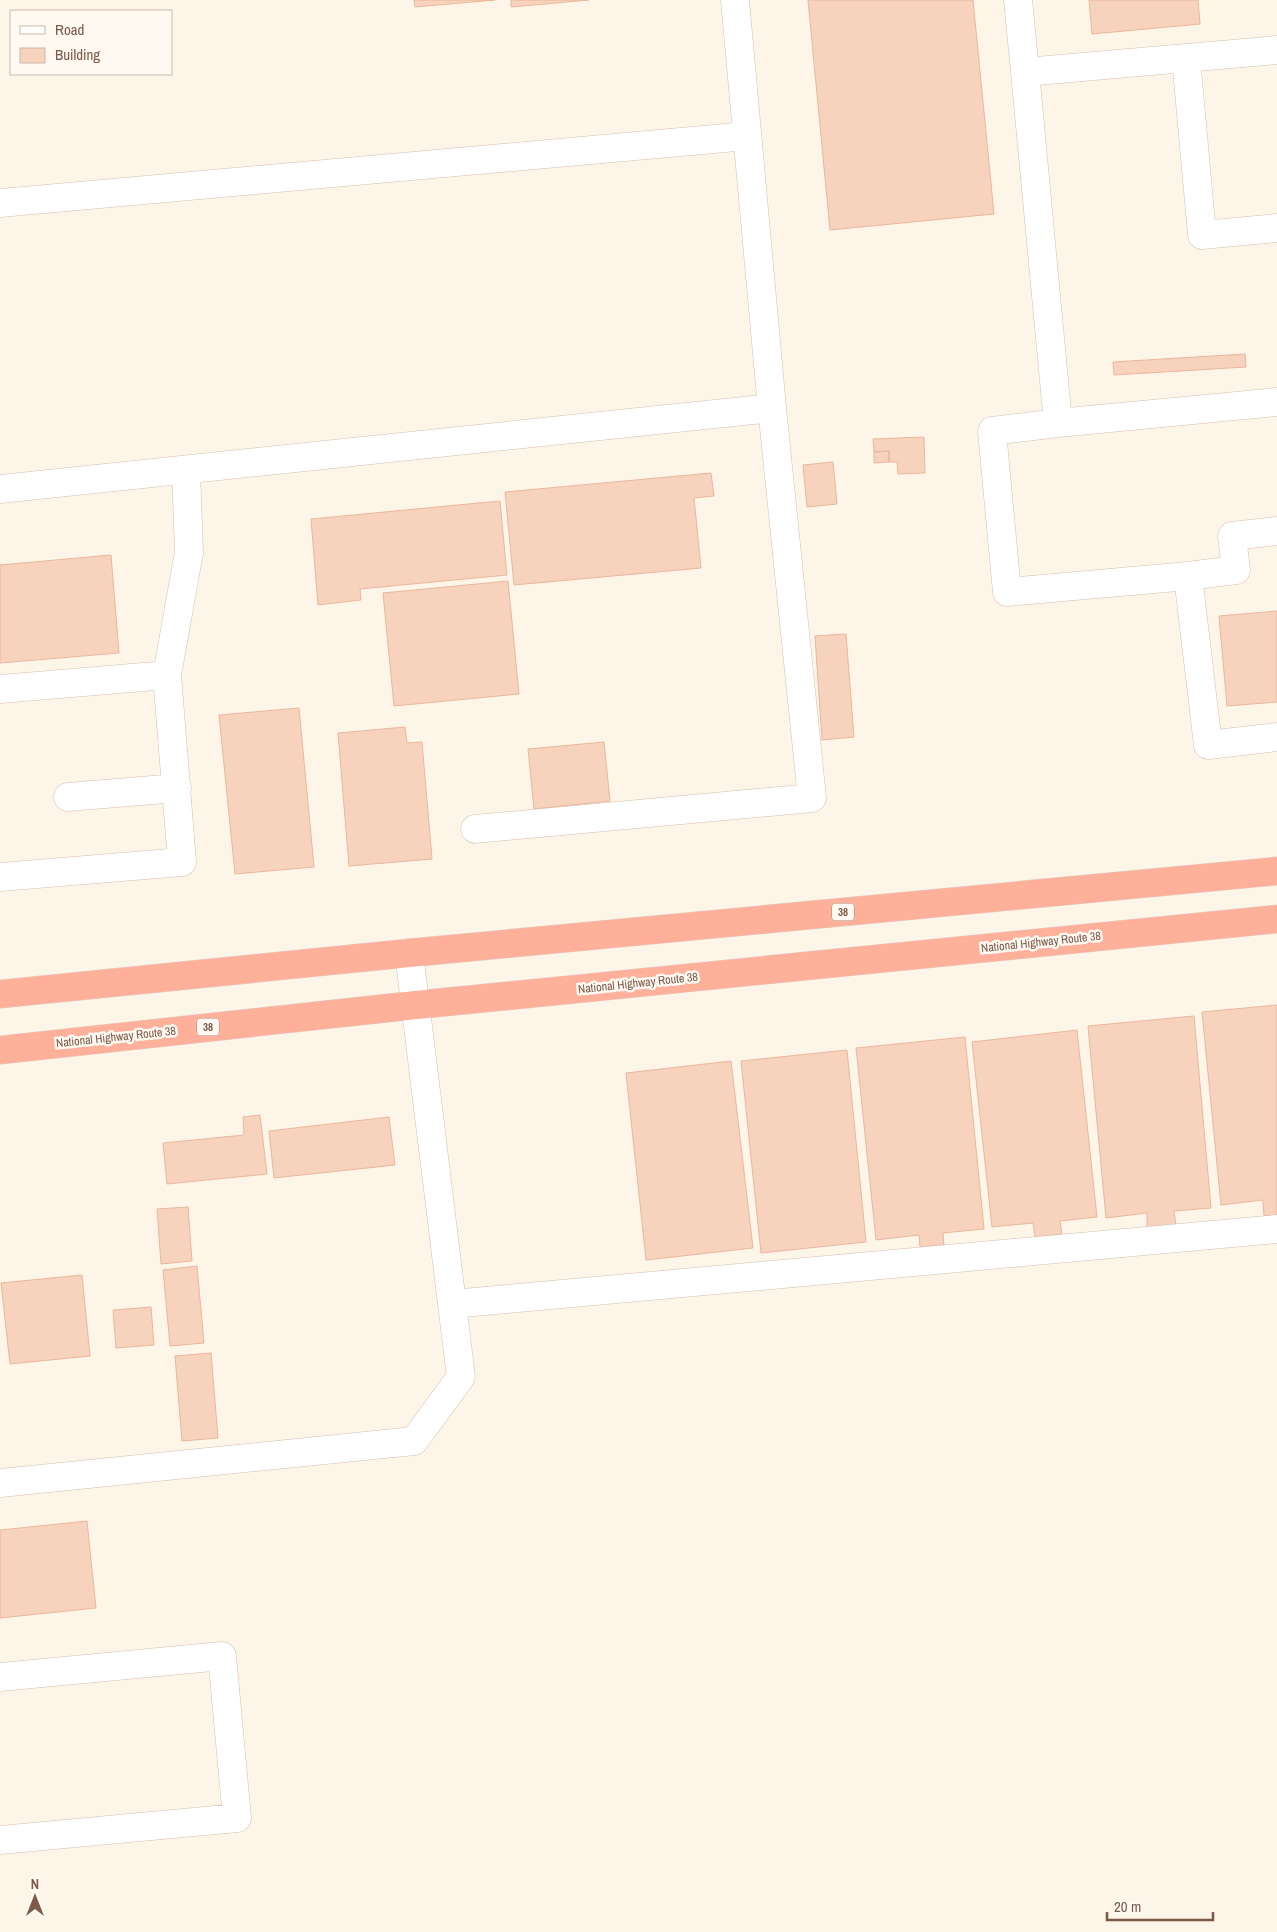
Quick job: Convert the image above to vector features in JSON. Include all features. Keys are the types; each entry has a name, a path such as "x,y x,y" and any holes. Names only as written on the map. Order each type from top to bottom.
{"highway":[{"name":"38","path":"0,994 410,953 1277,871"},
{"name":"National Highway Route 38","path":"0,1050 416,1005 1277,919"}],"street":[{"path":"475,829 812,798 772,408 735,0"},
{"path":"1018,0 1058,423"},
{"path":"1025,72 1277,50"},
{"path":"1186,58 1202,235 1277,228"},
{"path":"0,203 747,136"},
{"path":"1277,402 992,431 1007,592 1236,570 1232,536 1277,531"},
{"path":"0,489 772,408"},
{"path":"0,877 182,862 167,674 190,552 186,470"},
{"path":"1188,576 1208,745 1277,737"},
{"path":"0,689 167,674"},
{"path":"68,797 177,788"},
{"path":"0,1483 414,1440 461,1377 410,953"},
{"path":"452,1304 1277,1228"},
{"path":"0,1677 222,1656 237,1818 0,1840"}],"building":[{"path":"414,0 495,0 415,7"},
{"path":"511,0 589,0 511,7"},
{"path":"808,0 973,0 994,214 830,230"},
{"path":"1089,0 1198,0 1200,24 1092,34"},
{"path":"1245,354 1246,367 1114,375 1113,362"},
{"path":"924,437 925,473 898,474 897,462 889,462 889,451 874,452 873,439"},
{"path":"889,451 889,462 874,463 874,452"},
{"path":"833,462 837,504 807,507 803,465"},
{"path":"711,473 714,496 694,498 701,568 514,585 505,492"},
{"path":"500,501 507,575 360,589 361,600 318,605 311,519"},
{"path":"111,555 119,653 0,663 0,565"},
{"path":"508,581 519,694 394,706 383,593"},
{"path":"1277,611 1277,702 1227,706 1219,616"},
{"path":"846,634 854,737 822,740 815,636"},
{"path":"299,708 314,867 235,874 219,715"},
{"path":"405,727 407,743 422,742 432,859 349,866 338,733"},
{"path":"604,742 610,801 534,809 528,749"},
{"path":"1277,1005 1277,1215 1264,1216 1263,1200 1221,1205 1202,1012"},
{"path":"1194,1016 1211,1208 1174,1211 1176,1225 1147,1227 1147,1213 1106,1218 1088,1026"},
{"path":"1077,1030 1097,1217 1060,1221 1062,1234 1035,1237 1033,1223 992,1227 972,1042"},
{"path":"965,1037 984,1229 943,1233 944,1245 920,1247 919,1235 876,1240 856,1048"},
{"path":"847,1050 866,1242 761,1253 741,1061"},
{"path":"731,1061 753,1248 646,1260 626,1073"},
{"path":"260,1115 267,1174 167,1184 163,1143 244,1135 243,1117"},
{"path":"389,1117 395,1165 274,1178 269,1131"},
{"path":"188,1207 192,1261 161,1264 157,1209"},
{"path":"197,1266 204,1343 170,1346 163,1270"},
{"path":"82,1275 90,1356 10,1364 1,1283"},
{"path":"151,1307 154,1345 116,1348 113,1310"},
{"path":"211,1353 218,1438 182,1441 175,1356"},
{"path":"87,1521 96,1608 0,1618 0,1530"}]}
